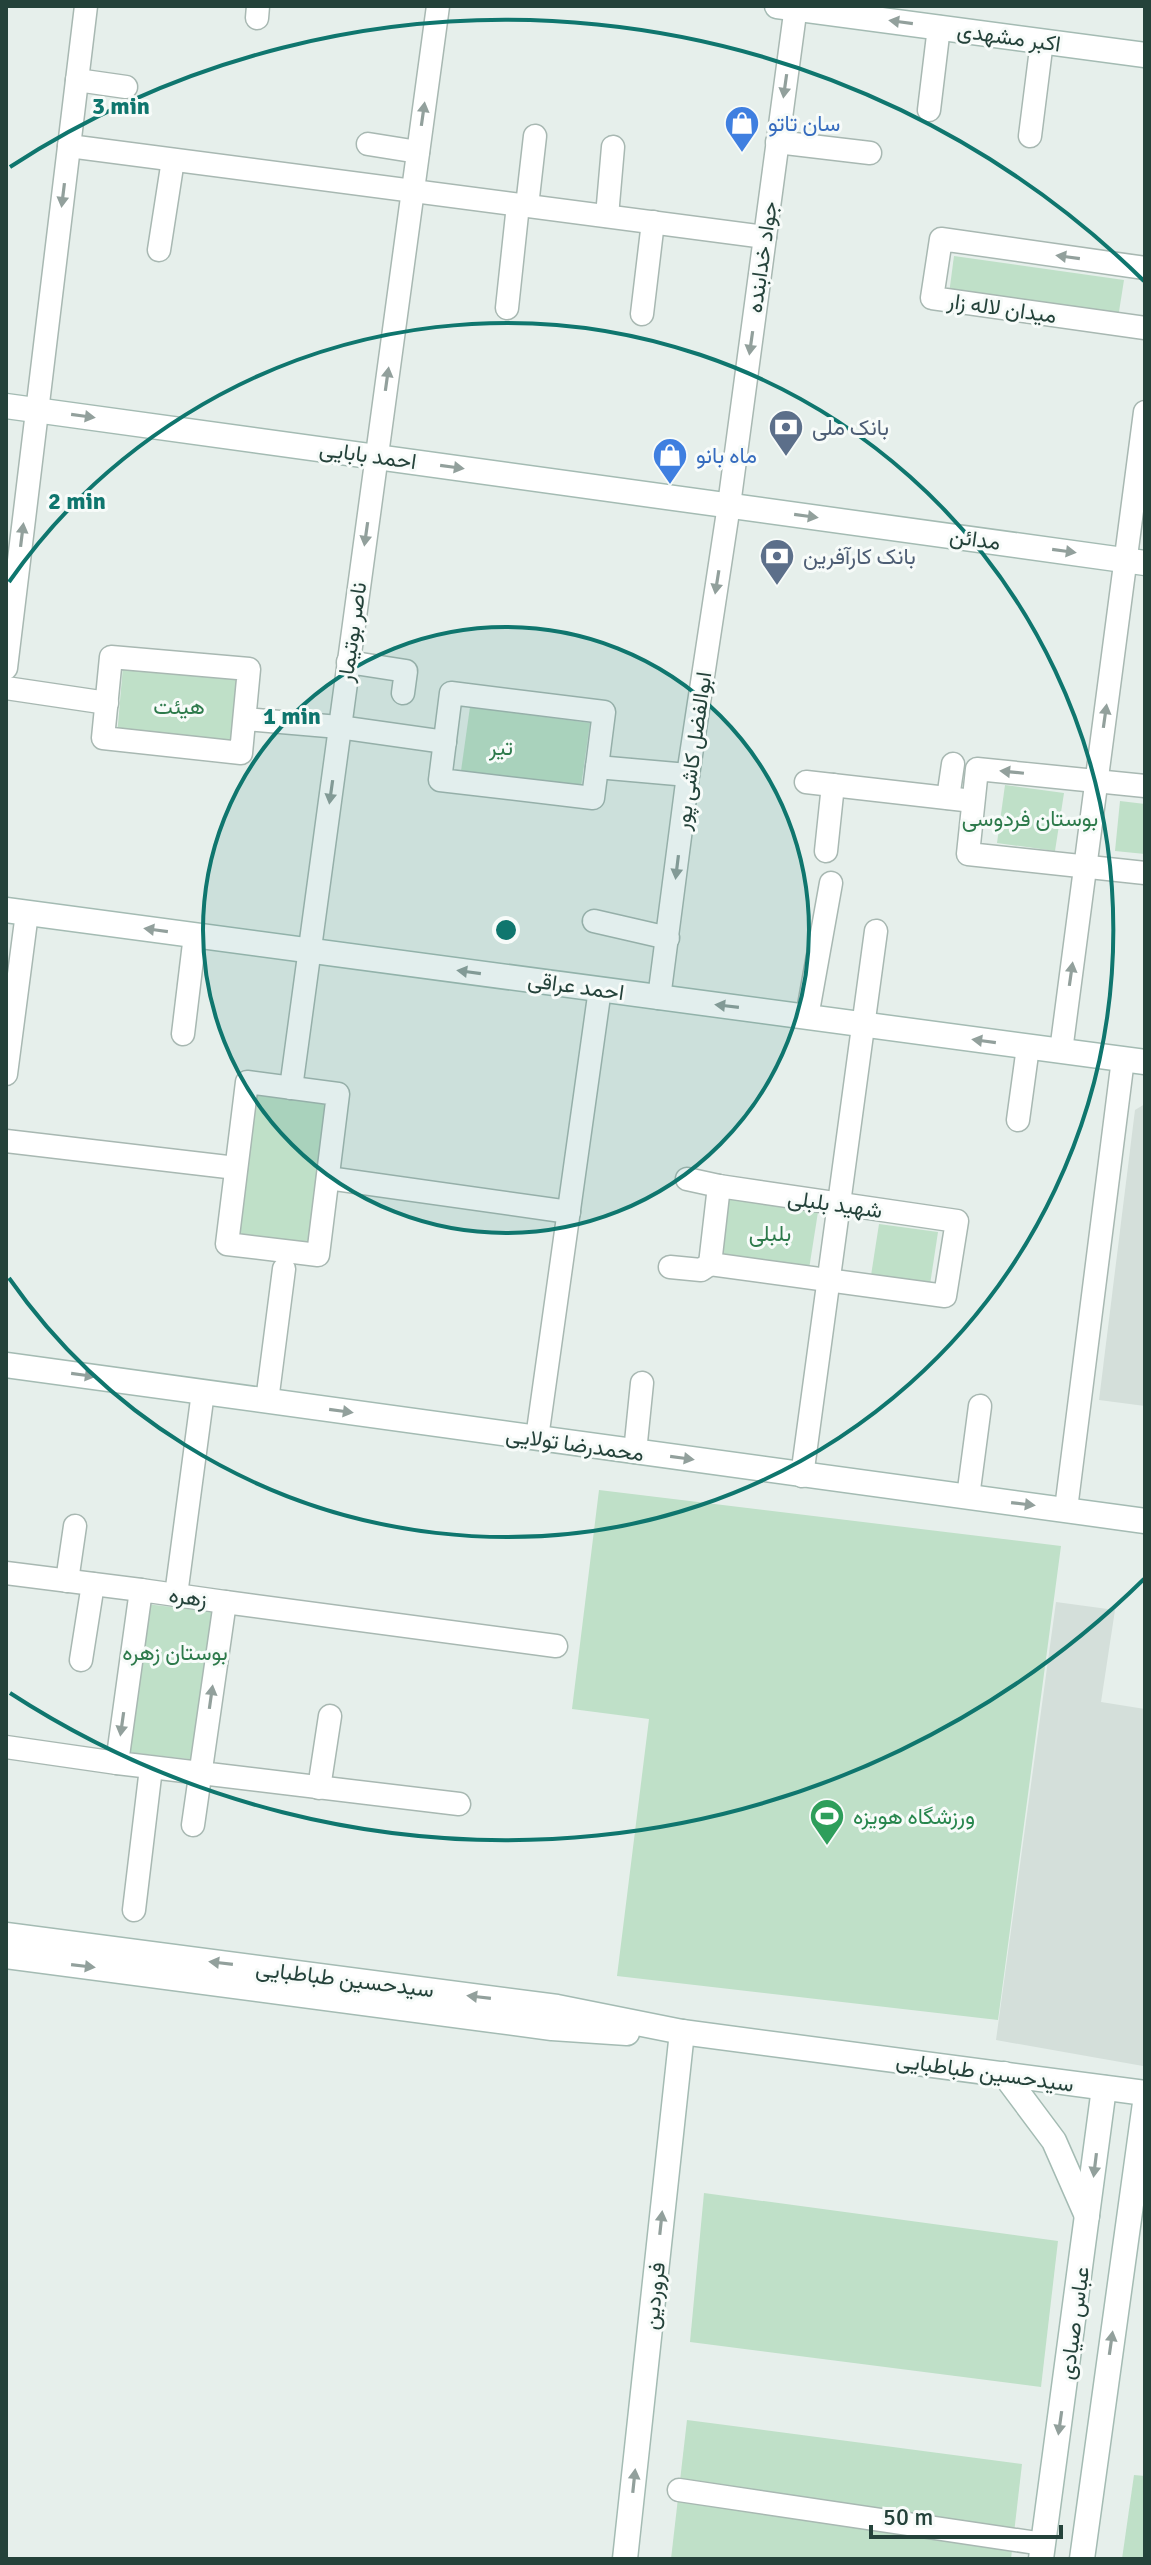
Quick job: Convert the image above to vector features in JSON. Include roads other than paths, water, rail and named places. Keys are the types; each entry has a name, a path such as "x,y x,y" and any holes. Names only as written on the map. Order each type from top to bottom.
{"street":[{"path":"6,668 86,6"},
{"name":"ناصر بوتیمار","path":"291,1088 438,6"},
{"name":"اکبر مشهدی","path":"789,7 869,12 939,27 1145,55"},
{"name":"جواد خدابنده","path":"729,505 777,142 789,7"},
{"path":"929,110 939,27"},
{"path":"1030,136 1042,41"},
{"path":"77,80 126,87"},
{"path":"507,308 535,136"},
{"path":"777,142 870,153"},
{"path":"368,144 418,152"},
{"path":"69,146 765,237"},
{"path":"607,216 613,147"},
{"path":"159,250 173,160"},
{"path":"642,314 653,222"},
{"name":"میدان لاله زار","path":"1145,268 941,239 932,298 1145,328"},
{"name":"احمد بابایی","path":"6,406 729,505"},
{"path":"1061,1051 1096,781 1135,561 1145,412"},
{"name":"مدائن","path":"729,505 1135,561"},
{"name":"ابوالفضل کاشی پور","path":"659,998 688,775 729,505"},
{"path":"111,657 249,669 245,719 241,753 103,738 111,657"},
{"path":"348,662 406,671 403,693"},
{"path":"6,688 107,703"},
{"path":"451,693 604,712 597,767 593,798 440,780 451,693"},
{"path":"245,719 339,727 445,742"},
{"path":"948,798 953,764"},
{"path":"597,767 688,775"},
{"path":"1145,786 977,769 968,854 1145,873"},
{"path":"806,782 973,801"},
{"path":"826,851 833,785"},
{"path":"807,1017 831,883"},
{"path":"6,1074 16,911"},
{"name":"احمد عراقی","path":"16,911 1134,1061"},
{"path":"594,921 668,938"},
{"path":"802,1476 876,931"},
{"path":"183,1034 195,935"},
{"path":"537,1438 600,989"},
{"path":"1018,1120 1028,1047"},
{"path":"1066,1509 1134,1061"},
{"path":"247,1082 291,1088 338,1094 318,1255 227,1244 247,1082"},
{"path":"6,1141 236,1168"},
{"path":"328,1178 569,1212"},
{"name":"شهید بلبلی","path":"670,1267 701,1270 710,1264 945,1296 957,1221 687,1179"},
{"path":"710,1264 719,1186"},
{"path":"267,1401 284,1269"},
{"name":"محمدرضا تولایی","path":"6,1365 1145,1521"},
{"path":"635,1452 642,1383"},
{"path":"176,1595 203,1392"},
{"path":"968,1497 980,1406"},
{"path":"67,1581 75,1526"},
{"path":"6,1573 141,1590"},
{"path":"81,1660 93,1584"},
{"name":"زهره","path":"117,1763 141,1590 225,1602 193,1825"},
{"path":"225,1602 556,1646"},
{"path":"319,1788 330,1716"},
{"path":"6,1747 201,1775 459,1804"},
{"path":"134,1910 151,1768"},
{"name":"سیدحسین طباطبایی","path":"6,1935 554,2017 606,2033 682,2032 1145,2093"},
{"name":"سیدحسین طباطبایی","path":"6,1956 554,2017"},
{"name":"فروردین","path":"625,2559 682,2032"},
{"path":"1004,2074 1054,2141 1088,2219"},
{"name":"عباس صیادی","path":"1042,2552 1104,2088"},
{"name":"عباس صیادی","path":"1082,2559 1145,2103"},
{"path":"1127,2223 1145,2198"},
{"path":"679,2490 1042,2552"}],"place":[{"name":"سان تاتو","path":"742,154"},
{"name":"بانک ملی","path":"786,458"},
{"name":"ماه بانو","path":"670,486"},
{"name":"بانک کارآفرین","path":"777,587"},
{"name":"ورزشگاه هویزه","path":"827,1847"}],"park label":[{"name":"هیئت","path":"179,706"},
{"name":"تیر","path":"501,747"},
{"name":"بوستان فردوسی","path":"1030,818"},
{"name":"بلبلی","path":"770,1233"},
{"name":"بوستان زهره","path":"175,1652"}]}
